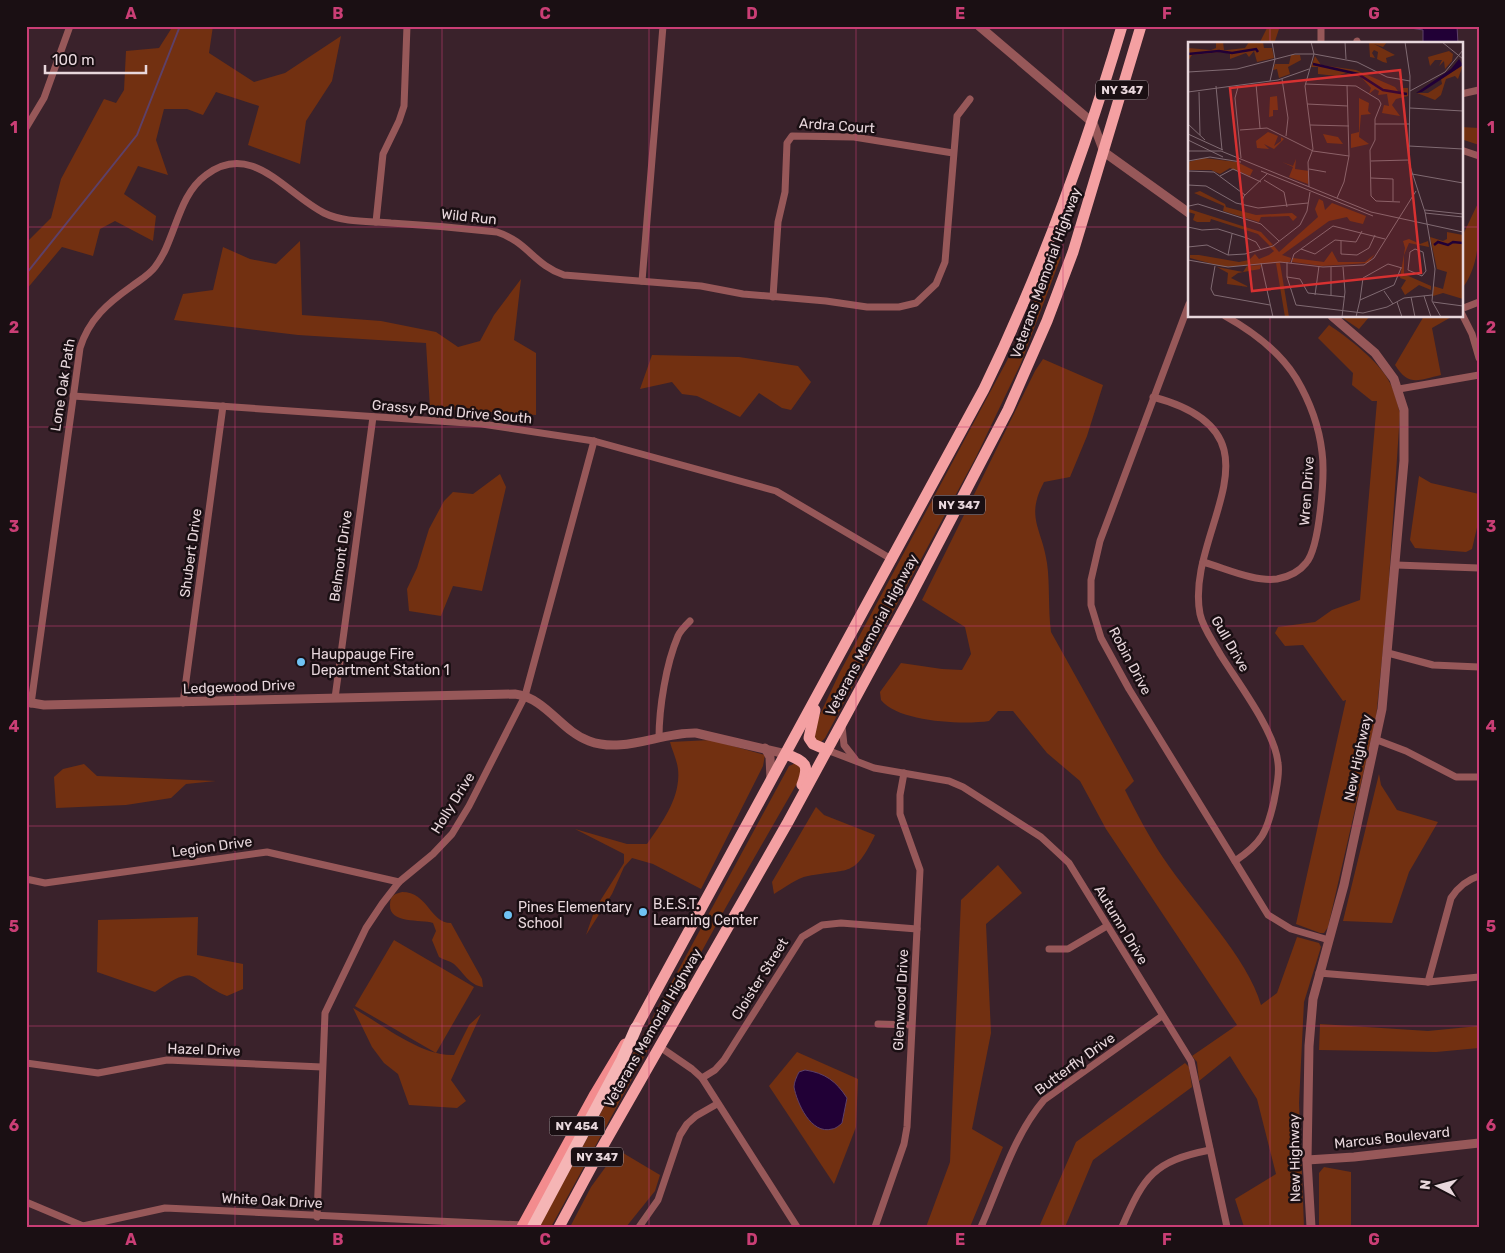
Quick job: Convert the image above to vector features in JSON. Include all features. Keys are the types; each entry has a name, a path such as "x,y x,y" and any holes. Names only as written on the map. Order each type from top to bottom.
{"highway":[{"name":"Veterans Memorial Highway","path":"636,1028 973,411 1016,322 1056,224 1092,123 1122,26"},
{"name":"Veterans Memorial Highway","path":"559,1227 600,1151 842,724 1008,410 1056,298 1104,152 1141,26"},
{"path":"820,692 809,738 813,744 827,750"},
{"path":"786,754 804,763 806,772 788,822"},
{"path":"526,1226 622,1060 636,1028"}],"street":[{"path":"26,128 44,98 70,26"},
{"path":"376,222 383,154 404,106 407,26"},
{"path":"642,281 662,26"},
{"path":"979,26 1092,123 1104,152 1188,212"},
{"path":"1321,26 1322,42"},
{"path":"1462,94 1479,90"},
{"path":"953,153 957,116 970,100"},
{"name":"Ardra Court","path":"773,297 778,222 785,192 787,143 792,136 854,137 953,153"},
{"path":"1462,150 1479,156"},
{"name":"Wild Run","path":"312,205 338,218 497,232 510,236 522,244 536,259 558,273 580,277 701,286 773,297 826,301 867,308 899,307 916,303 936,284 945,262 953,153"},
{"name":"Lone Oak Path","path":"28,703 80,348 85,332 92,321 112,300 152,271 162,257 194,186 205,175 219,167 237,162 260,169 312,205"},
{"path":"1462,310 1479,302"},
{"name":"Robin Drive","path":"1188,307 1100,540 1091,580 1091,605 1101,638 1129,689 1268,916 1291,929 1329,940"},
{"path":"1462,312 1472,334 1479,358"},
{"name":"Wren Drive","path":"1203,562 1266,579 1289,575 1299,571 1314,550 1318,523 1323,453 1312,410 1295,376 1268,346 1228,318"},
{"name":"New Highway","path":"1311,1227 1307,1160 1311,1020 1319,973 1329,940 1377,740 1387,679 1404,461 1404,410 1398,389 1386,367 1375,353 1334,318"},
{"path":"1398,389 1479,375"},
{"name":"Grassy Pond Drive South","path":"73,396 482,424 594,440 776,492 893,560"},
{"name":"Gull Drive","path":"1153,397 1177,403 1199,416 1218,438 1226,466 1226,481 1198,586 1201,617 1207,632 1269,734 1278,763 1279,777 1269,823 1263,836 1253,849 1235,861"},
{"name":"Shubert Drive","path":"183,703 223,406"},
{"name":"Belmont Drive","path":"335,698 373,417"},
{"name":"Holly Drive","path":"317,1217 325,1013 366,928 398,882 433,854 452,834 469,806 525,696 594,440"},
{"path":"1396,565 1479,568"},
{"path":"659,738 661,702 678,635 690,621"},
{"path":"1388,653 1433,665 1479,667"},
{"name":"Ledgewood Drive","path":"28,703 183,703 502,694 525,696 537,702 577,735 588,741 603,745 696,733 786,754"},
{"path":"842,724 844,745 856,761"},
{"path":"1377,740 1406,751 1456,777 1479,777"},
{"path":"766,748 771,761 771,782"},
{"name":"Autumn Drive","path":"827,750 874,768 948,781 963,787 1041,837 1069,863 1190,1061 1227,1227"},
{"name":"Glenwood Drive","path":"874,1227 904,1144 907,1126 920,870 900,814 900,795 904,774"},
{"name":"Legion Drive","path":"26,879 45,883 267,852 398,882"},
{"path":"1428,982 1450,898 1456,889 1470,878 1479,876"},
{"name":"Cloister Street","path":"702,1078 715,1070 724,1060 802,937 822,925 841,923 917,929"},
{"path":"1049,949 1068,949 1108,926"},
{"path":"1319,973 1428,982 1479,977"},
{"name":"Butterfly Drive","path":"982,1227 1023,1130 1044,1100 1162,1016"},
{"path":"878,1024 911,1025"},
{"path":"660,1047 692,1068 702,1078 794,1226"},
{"name":"Hazel Drive","path":"26,1063 98,1073 167,1060 322,1067"},
{"path":"638,1227 658,1200 680,1134 686,1124 717,1104"},
{"name":"Marcus Boulevard","path":"1307,1160 1354,1157 1479,1143"},
{"path":"1122,1227 1138,1192 1157,1169 1186,1155 1210,1150"},
{"name":"White Oak Drive","path":"26,1202 83,1226 165,1208 526,1226"}],"shaded area":[{"path":"173,26 213,26 209,53 254,82 285,73 341,36 332,81 306,121 300,164 248,145 259,106 216,92 203,115 187,109 164,109 156,140 168,175 138,166 124,194 156,216 153,241 115,221 100,229 93,256 62,247 26,290 26,243 51,218 61,179 104,99 116,103 124,90 126,51 159,48"},
{"path":"1268,26 1280,26 1275,42 1260,42"},
{"path":"1398,26 1457,26 1458,42 1423,42 1423,30"},
{"path":"1462,127 1479,128 1479,145 1462,139"},
{"path":"1479,201 1478,248 1472,270 1462,289 1462,237"},
{"path":"300,241 302,315 381,321 436,332 458,347 480,341 494,315 521,279 514,340 536,353 536,415 430,408 426,343 298,335 174,320 183,294 213,290 223,247 250,259 276,264"},
{"path":"1061,257 1021,363 976,457 825,738 820,743 814,742 814,727 840,672 1010,355 1052,258"},
{"path":"1343,318 1368,318 1359,329"},
{"path":"1423,318 1450,318 1432,328 1441,375 1420,380 1410,379 1405,377 1395,365"},
{"path":"1329,325 1354,343 1386,375 1395,394 1400,413 1387,609 1376,718 1328,927 1324,933 1320,933 1296,924 1346,700 1343,701 1303,645 1285,646 1275,633 1278,627 1315,622 1332,610 1360,600 1377,401 1372,401 1352,385 1353,373 1318,338"},
{"path":"652,355 739,357 798,366 811,382 791,410 782,408 759,393 740,417 697,396 682,394 672,382 640,389"},
{"path":"1043,359 1103,385 1087,436 1070,477 1044,482 1038,494 1035,514 1047,563 1051,632 1134,781 1125,790 1143,825 1164,859 1232,949 1254,987 1261,1005 1277,993 1297,937 1319,943 1321,947 1304,1002 1299,1103 1304,1227 1244,1227 1235,1199 1276,1174 1257,1099 1230,1056 1199,1081 1197,1062 1192,1056 1237,1025 1106,829 1080,781 1047,753 1013,711 998,711 989,721 948,722 901,713 889,707 881,700 880,692 901,663 962,670 971,654 965,627 922,600 1035,371"},
{"path":"500,474 506,487 482,591 453,586 441,616 409,611 407,589 417,568 429,529 444,501 453,492 473,494"},
{"path":"1419,476 1431,483 1479,494 1479,519 1472,549 1466,552 1415,548 1410,540"},
{"path":"711,740 765,755 763,766 701,889 653,864 632,858 624,867 612,894 586,935 595,909 624,863 624,854 575,829 627,844 647,844 670,808 677,789 677,762 670,742"},
{"path":"798,762 803,773 726,907 551,1227 539,1227 789,766"},
{"path":"84,764 97,776 216,781 186,784 171,798 126,805 56,808 54,777 63,769"},
{"path":"1379,774 1381,785 1397,810 1438,822 1409,872 1392,923 1343,921"},
{"path":"816,807 824,815 875,835 868,849 856,865 842,871 804,877 774,894 772,882"},
{"path":"998,865 1022,893 986,924 991,1033 972,1129 1003,1147 970,1227 926,1227 950,1162 961,900"},
{"path":"402,892 411,893 418,897 438,918 444,922 451,923 482,979 483,987 470,981 454,964 439,957 432,940 436,931 433,923 400,918 391,911 392,897"},
{"path":"198,917 197,955 243,964 243,989 227,996 193,976 187,975 179,977 155,992 97,972 98,920"},
{"path":"394,940 474,987 436,1053 355,1006"},
{"path":"353,1008 415,1045 429,1051 454,1055 469,1025 481,1014 451,1080 466,1101 457,1108 409,1105 398,1074 384,1063 372,1047"},
{"path":"1320,1024 1428,1031 1479,1026 1479,1048 1436,1052 1319,1050"},
{"path":"797,1052 858,1079 856,1127 834,1184 769,1086"},
{"path":"1185,1063 1189,1067 1192,1087 1093,1160 1065,1227 1039,1227 1076,1142"},
{"path":"805,1070 818,1073 829,1079 839,1087 847,1098 842,1123 836,1128 824,1130 818,1127 812,1123 802,1109 794,1085 799,1072"},
{"path":"618,1150 660,1175 655,1191 626,1227 570,1227 591,1187"},
{"path":"1324,1167 1351,1172 1351,1227 1319,1227 1319,1173"}],"waterway":[{"path":"26,274 137,135 180,26"}],"place":[{"name":"Hauppauge Fire Department Station 1","path":"301,662"},
{"name":"B.E.S.T. Learning Center","path":"643,912"},
{"name":"Pines Elementary School","path":"508,915"}]}
